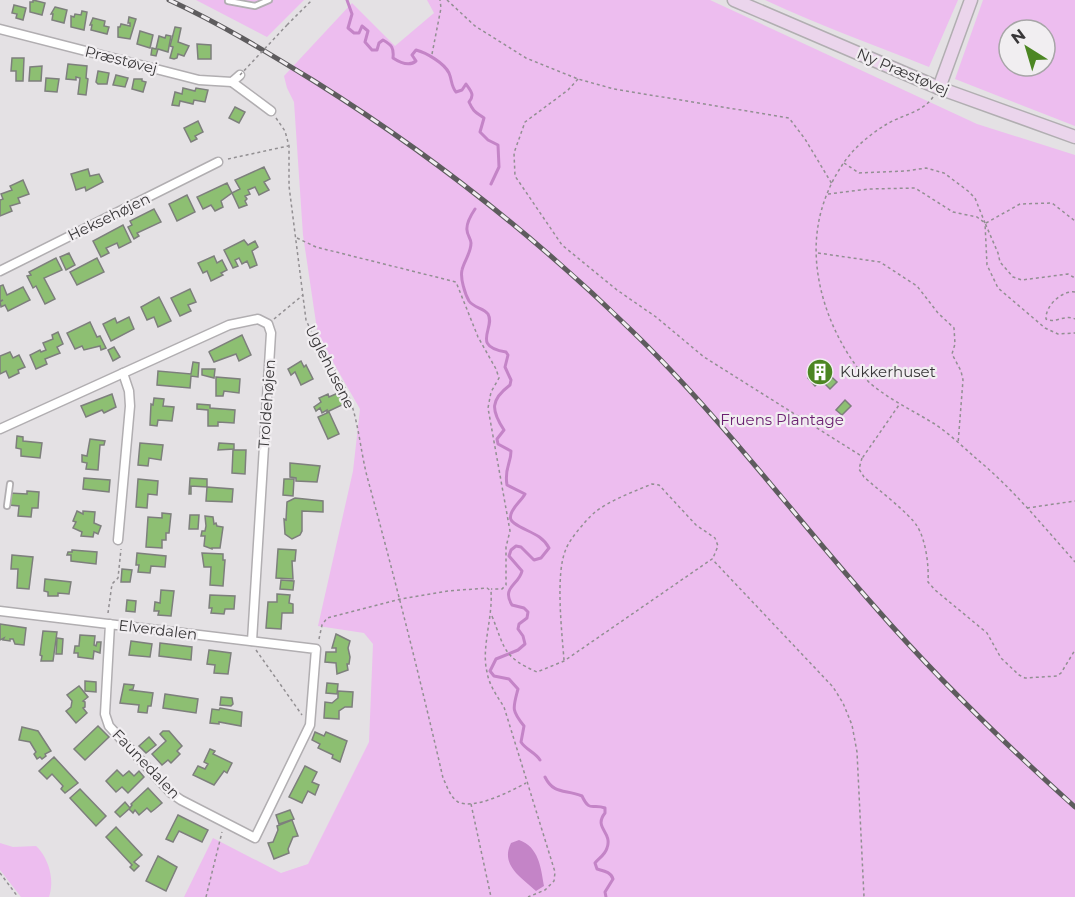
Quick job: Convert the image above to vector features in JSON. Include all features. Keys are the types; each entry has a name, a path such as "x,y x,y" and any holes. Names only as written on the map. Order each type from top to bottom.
{"street":[{"name":"Ny Præstøvej","path":"734,0 939,88 1075,137"},
{"path":"939,88 971,0"},
{"name":"Præstøvej","path":"0,29 199,80 232,82"},
{"path":"240,75 232,82 271,111"},
{"name":"Heksehøjen","path":"0,271 218,162"},
{"path":"0,429 229,325 258,319 268,324"},
{"name":"Troldehøjen","path":"252,641 271,333 268,324"},
{"path":"118,540 130,406 129,391 123,373"},
{"name":"Elverdalen","path":"0,611 316,649"},
{"name":"Faunedalen","path":"110,624 105,714 109,726 171,793 255,838 310,725 316,649"}],"lane":[{"path":"228,1 255,6 269,0"},
{"path":"7,506 10,484"}],"path":[{"path":"240,75 312,0"},
{"path":"432,54 441,8 440,0"},
{"path":"447,0 476,26 526,58 578,79 614,88 789,118 833,184"},
{"path":"578,79 568,90 525,122 514,153 515,176 562,245 704,357 863,457"},
{"path":"939,88 928,105 887,124 857,147 844,163 827,194 818,225 817,252 820,284 830,318 846,351 870,383 899,405 934,424 981,462 1074,560"},
{"name":"Uglehusene","path":"271,111 285,130 289,146 289,186 306,320 346,391 357,421 363,464 401,599 443,778 450,795 459,802 471,803"},
{"path":"218,162 289,146"},
{"path":"844,163 859,172 906,171 926,168 944,173 975,198 1000,262 1013,277 1022,280 1068,274 1075,278"},
{"path":"827,194 869,189 915,188 953,212 977,217 985,223"},
{"path":"985,223 1020,204 1052,203 1075,221"},
{"path":"985,223 987,265 998,288 1045,328 1058,334 1075,333"},
{"path":"296,237 316,247 456,282 478,337 499,378 491,392 488,408 510,531 506,547 506,585 502,589 448,591 401,599 327,618 322,625 316,649"},
{"path":"817,252 880,262 916,286 938,313 954,328 955,344 952,354 963,380 958,444"},
{"path":"1075,292 1066,292 1048,308 1045,315 1046,319 1051,321 1069,317 1075,319"},
{"path":"268,324 303,294"},
{"path":"899,405 863,457 859,469 864,477 916,524 922,536 929,574 928,582 935,591 987,633 1001,658 1025,678 1058,676 1075,650"},
{"path":"492,616 510,657 516,663 537,672 564,661 712,559 718,546 715,538 696,525 659,485 652,484 610,503 593,514 566,547 562,558 560,605 564,661"},
{"path":"1026,508 1075,501"},
{"path":"110,624 108,615 112,584 118,578 122,545 118,540"},
{"path":"712,559 833,687 843,703 852,725 857,752 864,897"},
{"path":"489,589 492,616 486,655 486,672 504,706 555,872 554,881 545,890 528,897"},
{"path":"252,641 253,647 310,725"},
{"path":"491,897 471,803 499,797 526,783"},
{"path":"206,897 224,822"},
{"path":"0,873 18,897"}],"green space":[{"path":"196,0 304,0 267,37"},
{"name":"Fruens Plantage","path":"427,0 710,0 977,124 1075,155 1075,897 184,897 213,838 281,873 308,864 369,742 373,644 364,633 318,626 353,471 360,409 318,336 303,235 294,102 284,76 352,3 395,46 434,13"},
{"path":"765,0 958,0 929,67"},
{"path":"983,0 1075,0 1075,126 955,79"},
{"path":"0,843 13,847 36,846 41,851 50,870 49,897 21,897 0,870"}],"shaded area":[{"path":"519,840 531,848 540,865 544,886 536,891 514,870 508,858 511,843"}],"building":[{"path":"33,0 45,3 42,15 30,12 30,2"},
{"path":"14,5 26,8 23,20 16,18 17,14 12,13"},
{"path":"55,7 67,10 64,23 52,20 53,14 51,14"},
{"path":"82,11 87,12 84,30 71,27 71,16 81,15"},
{"path":"129,17 136,19 130,39 118,37 118,27 121,24 130,26"},
{"path":"93,18 105,21 104,26 109,27 107,34 91,30 92,25 90,25"},
{"path":"175,27 181,28 178,42 189,46 184,56 178,54 174,59 170,58 173,47 170,46"},
{"path":"140,31 153,35 150,48 137,44"},
{"path":"166,35 171,36 168,52 158,49 156,56 151,55 152,48 156,49 159,36 165,38"},
{"path":"197,44 211,45 211,59 198,59"},
{"path":"12,58 24,58 23,81 16,81 16,71 11,71"},
{"path":"68,64 87,66 86,95 78,94 80,78 66,79"},
{"path":"42,66 41,81 29,81 30,67"},
{"path":"98,71 109,73 107,84 96,82"},
{"path":"116,75 128,78 125,87 113,85"},
{"path":"46,78 59,79 57,92 45,91"},
{"path":"134,79 142,79 146,82 143,92 132,89"},
{"path":"183,88 195,91 196,88 208,90 205,102 194,100 193,104 180,101 179,106 172,105 175,92 182,94"},
{"path":"235,107 245,112 239,123 229,118"},
{"path":"198,121 203,132 195,136 197,139 191,142 184,128"},
{"path":"264,167 270,179 264,182 269,190 259,195 255,187 248,190 250,194 245,196 247,205 239,208 232,193 240,189 235,180"},
{"path":"88,169 90,176 99,174 103,182 86,191 85,187 76,190 71,174"},
{"path":"23,180 29,194 18,198 20,203 10,206 12,211 0,216 0,200 3,199 1,194 12,190 10,186"},
{"path":"227,183 232,193 221,201 223,207 215,211 211,205 203,209 197,197"},
{"path":"187,195 195,212 177,221 169,204"},
{"path":"154,209 161,222 137,233 139,236 134,239 128,227 132,225 130,221"},
{"path":"123,225 131,242 119,248 117,243 106,248 109,253 101,257 93,241"},
{"path":"244,240 248,245 255,241 258,247 252,251 257,265 250,268 247,261 242,264 239,258 235,260 238,266 233,268 224,250"},
{"path":"69,253 75,265 66,270 60,257"},
{"path":"214,256 217,263 222,260 227,270 221,273 223,275 211,281 207,271 203,273 198,263"},
{"path":"56,258 62,270 44,278 55,299 45,304 36,286 33,288 27,276 31,275 29,272"},
{"path":"97,258 104,272 77,285 70,272"},
{"path":"3,285 7,295 23,287 30,300 8,311 5,305 1,307 0,302 3,300 0,301 0,286"},
{"path":"190,289 196,302 188,305 191,311 180,316 171,298"},
{"path":"159,297 171,321 158,327 154,317 147,320 141,307"},
{"path":"129,317 134,329 111,341 103,324 115,318 117,323"},
{"path":"90,322 97,337 100,336 106,348 101,350 100,346 84,350 82,346 75,349 67,333"},
{"path":"58,332 63,344 57,347 60,353 45,359 47,364 36,369 30,355 46,350 43,343 53,339 52,335"},
{"path":"242,335 251,355 239,361 236,354 214,362 210,351"},
{"path":"114,347 120,357 113,361 108,350"},
{"path":"10,352 13,358 19,355 25,367 9,378 6,371 0,374 0,356"},
{"path":"301,361 304,367 306,365 313,379 301,385 295,372 291,375 288,369"},
{"path":"193,362 199,363 198,377 191,376 190,388 157,385 158,371 191,374"},
{"name":"Kukkerhuset","path":"820,366 837,382 830,389 821,380 815,386 808,378"},
{"path":"202,369 215,369 214,378 202,375"},
{"path":"216,377 240,379 239,393 224,391 223,396 216,396"},
{"path":"338,393 344,404 327,412 327,410 322,413 320,408 316,411 314,407 321,402 319,398"},
{"path":"112,394 116,407 104,413 102,410 86,417 81,406"},
{"path":"154,398 164,399 163,406 174,407 172,421 158,420 157,426 150,425 151,404 153,405"},
{"path":"845,400 851,406 842,415 836,410"},
{"path":"197,404 210,405 210,408 235,410 234,423 218,422 218,426 208,426 208,410 197,409"},
{"path":"329,412 339,434 328,439 318,417"},
{"path":"17,436 23,437 23,441 42,443 40,458 21,456 21,449 16,448"},
{"path":"90,439 105,441 104,445 100,445 98,470 86,469 87,463 82,462 82,455 87,456"},
{"path":"140,443 163,445 161,460 149,458 148,466 138,465"},
{"path":"219,443 234,444 234,449 218,450"},
{"path":"233,450 246,450 245,474 232,473"},
{"path":"290,463 320,466 317,482 296,481 296,478 290,477"},
{"path":"84,478 110,480 109,492 83,489"},
{"path":"190,478 207,479 207,487 191,486 191,494 189,494"},
{"path":"138,479 158,481 157,495 148,494 147,508 136,507"},
{"path":"284,479 294,479 293,496 283,495"},
{"path":"207,487 233,489 232,502 206,501"},
{"path":"27,491 39,492 38,508 32,508 31,517 18,516 19,506 9,505 10,493 27,494"},
{"path":"295,498 323,501 323,512 302,511 302,531 300,535 292,539 285,534 284,519 286,520 287,502"},
{"path":"77,511 83,514 83,511 95,512 94,523 101,526 98,534 94,532 93,537 81,536 82,532 73,528"},
{"path":"162,513 171,514 166,540 162,540 162,548 146,547 148,517 162,518"},
{"path":"190,515 199,515 198,529 189,529"},
{"path":"205,516 213,517 214,524 223,527 220,548 212,549 204,546 205,536 201,536 206,526"},
{"path":"278,549 296,550 295,561 292,561 293,579 276,578"},
{"path":"72,550 97,552 96,564 71,561 71,555 67,555"},
{"path":"137,553 166,556 165,567 151,566 150,573 138,572"},
{"path":"202,553 223,554 223,560 225,560 223,586 210,585 211,567 204,567"},
{"path":"12,555 33,557 29,589 17,588 18,569 11,569"},
{"path":"122,569 132,570 130,582 121,582"},
{"path":"45,579 71,582 69,594 58,593 58,596 48,596 48,592 44,591"},
{"path":"281,580 294,581 293,590 280,589"},
{"path":"161,590 174,591 171,616 158,615 159,611 154,611 155,602 160,603"},
{"path":"277,594 290,595 289,603 293,604 293,613 282,613 281,629 266,628 268,602 277,602"},
{"path":"210,595 235,596 234,609 225,609 224,614 211,613"},
{"path":"127,600 136,601 135,612 126,611"},
{"path":"0,624 26,628 24,645 15,644 13,639 0,640"},
{"path":"43,631 57,632 53,661 41,661"},
{"path":"336,634 350,641 348,670 337,674 336,663 325,662 326,652 336,652 336,648 332,648"},
{"path":"80,635 95,636 94,645 96,646 97,642 101,642 100,653 94,651 93,659 78,657 78,653 74,653 75,646 79,646"},
{"path":"57,638 63,639 62,654 56,654"},
{"path":"131,641 152,644 150,657 129,655"},
{"path":"160,643 192,647 191,660 159,656"},
{"path":"209,650 231,653 228,674 214,673 215,665 207,664"},
{"path":"85,681 96,682 96,692 85,691"},
{"path":"327,683 338,684 337,694 326,693"},
{"path":"124,684 134,685 133,689 129,690 153,693 151,706 148,706 147,713 138,712 139,705 120,703"},
{"path":"79,686 88,697 83,701 85,707 83,708 87,713 76,723 66,711 71,707 72,701 67,695"},
{"path":"338,691 353,692 352,707 345,707 339,711 339,719 324,718 325,702 332,703 338,698"},
{"path":"165,694 198,699 196,713 163,708"},
{"path":"221,697 232,698 233,704 231,706 220,705"},
{"path":"220,708 242,712 241,726 219,722 219,724 210,723 212,709 219,710"},
{"path":"98,726 109,737 85,760 74,749"},
{"path":"22,727 38,731 51,751 42,759 40,757 37,759 30,742 19,740"},
{"path":"163,731 169,731 182,746 177,751 180,754 171,763 168,760 162,765 152,754 166,741 160,734"},
{"path":"315,732 324,736 326,732 347,741 340,762 332,758 333,755 318,748 320,744 312,740"},
{"path":"149,737 156,745 146,753 139,746"},
{"path":"210,749 215,751 213,754 232,763 227,773 224,771 214,785 193,775 198,766 205,769 208,764 204,762"},
{"path":"54,757 78,783 65,793 61,789 63,786 52,774 47,779 39,771"},
{"path":"305,766 317,772 312,782 319,785 315,795 308,791 302,803 289,797"},
{"path":"117,770 123,776 129,771 134,776 139,771 144,777 128,793 122,787 116,792 106,781"},
{"path":"148,788 162,803 151,812 147,808 139,815 135,810 133,813 129,809 120,817 115,812 125,802 130,808 131,804"},
{"path":"80,789 106,816 96,826 70,798"},
{"path":"290,810 294,819 279,824 276,815"},
{"path":"178,815 208,830 202,842 179,831 173,842 166,839"},
{"path":"292,820 298,836 293,837 288,849 289,853 274,859 268,843 273,842 278,830 277,826"},
{"path":"116,827 142,855 134,862 139,866 134,871 130,867 132,865 106,837"},
{"path":"158,856 177,867 166,891 146,881"}],"waterway":[{"path":"347,0 352,14 348,28 354,33 359,33 362,26 368,31 365,42 372,50 377,50 379,43 383,40 392,47 393,58 407,64 416,61 412,55 416,50 420,51 447,69 456,92 462,90 466,84 472,93 469,102 471,106 484,118 480,132 488,140 498,145 499,167 491,184"},
{"path":"475,209 467,225 471,247 463,267 462,277 469,301 484,310 490,319 486,336 489,346 506,352 508,355 505,367 511,380 510,385 503,390 495,406 497,417 504,430 497,439 498,444 511,451 506,474 507,485 525,494 512,511 511,519 542,539 549,548 541,558 534,560 521,547 516,546 511,550 509,556 522,571 508,594 512,605 524,608 528,612 527,618 519,624 518,629 525,644 518,650 496,659 490,671 494,676 509,679 518,689 514,709 524,726 521,742 540,760"},
{"path":"545,777 552,787 582,796 589,806 605,808 601,823 608,843 605,853 595,863 597,869 609,873 613,879 605,892 606,897"}],"railway":[{"path":"169,0 243,38 399,137 480,197 558,262 632,331 696,397 845,572 947,685 1075,807"}],"place":[{"name":"Kukkerhuset","path":"820,372"}]}
